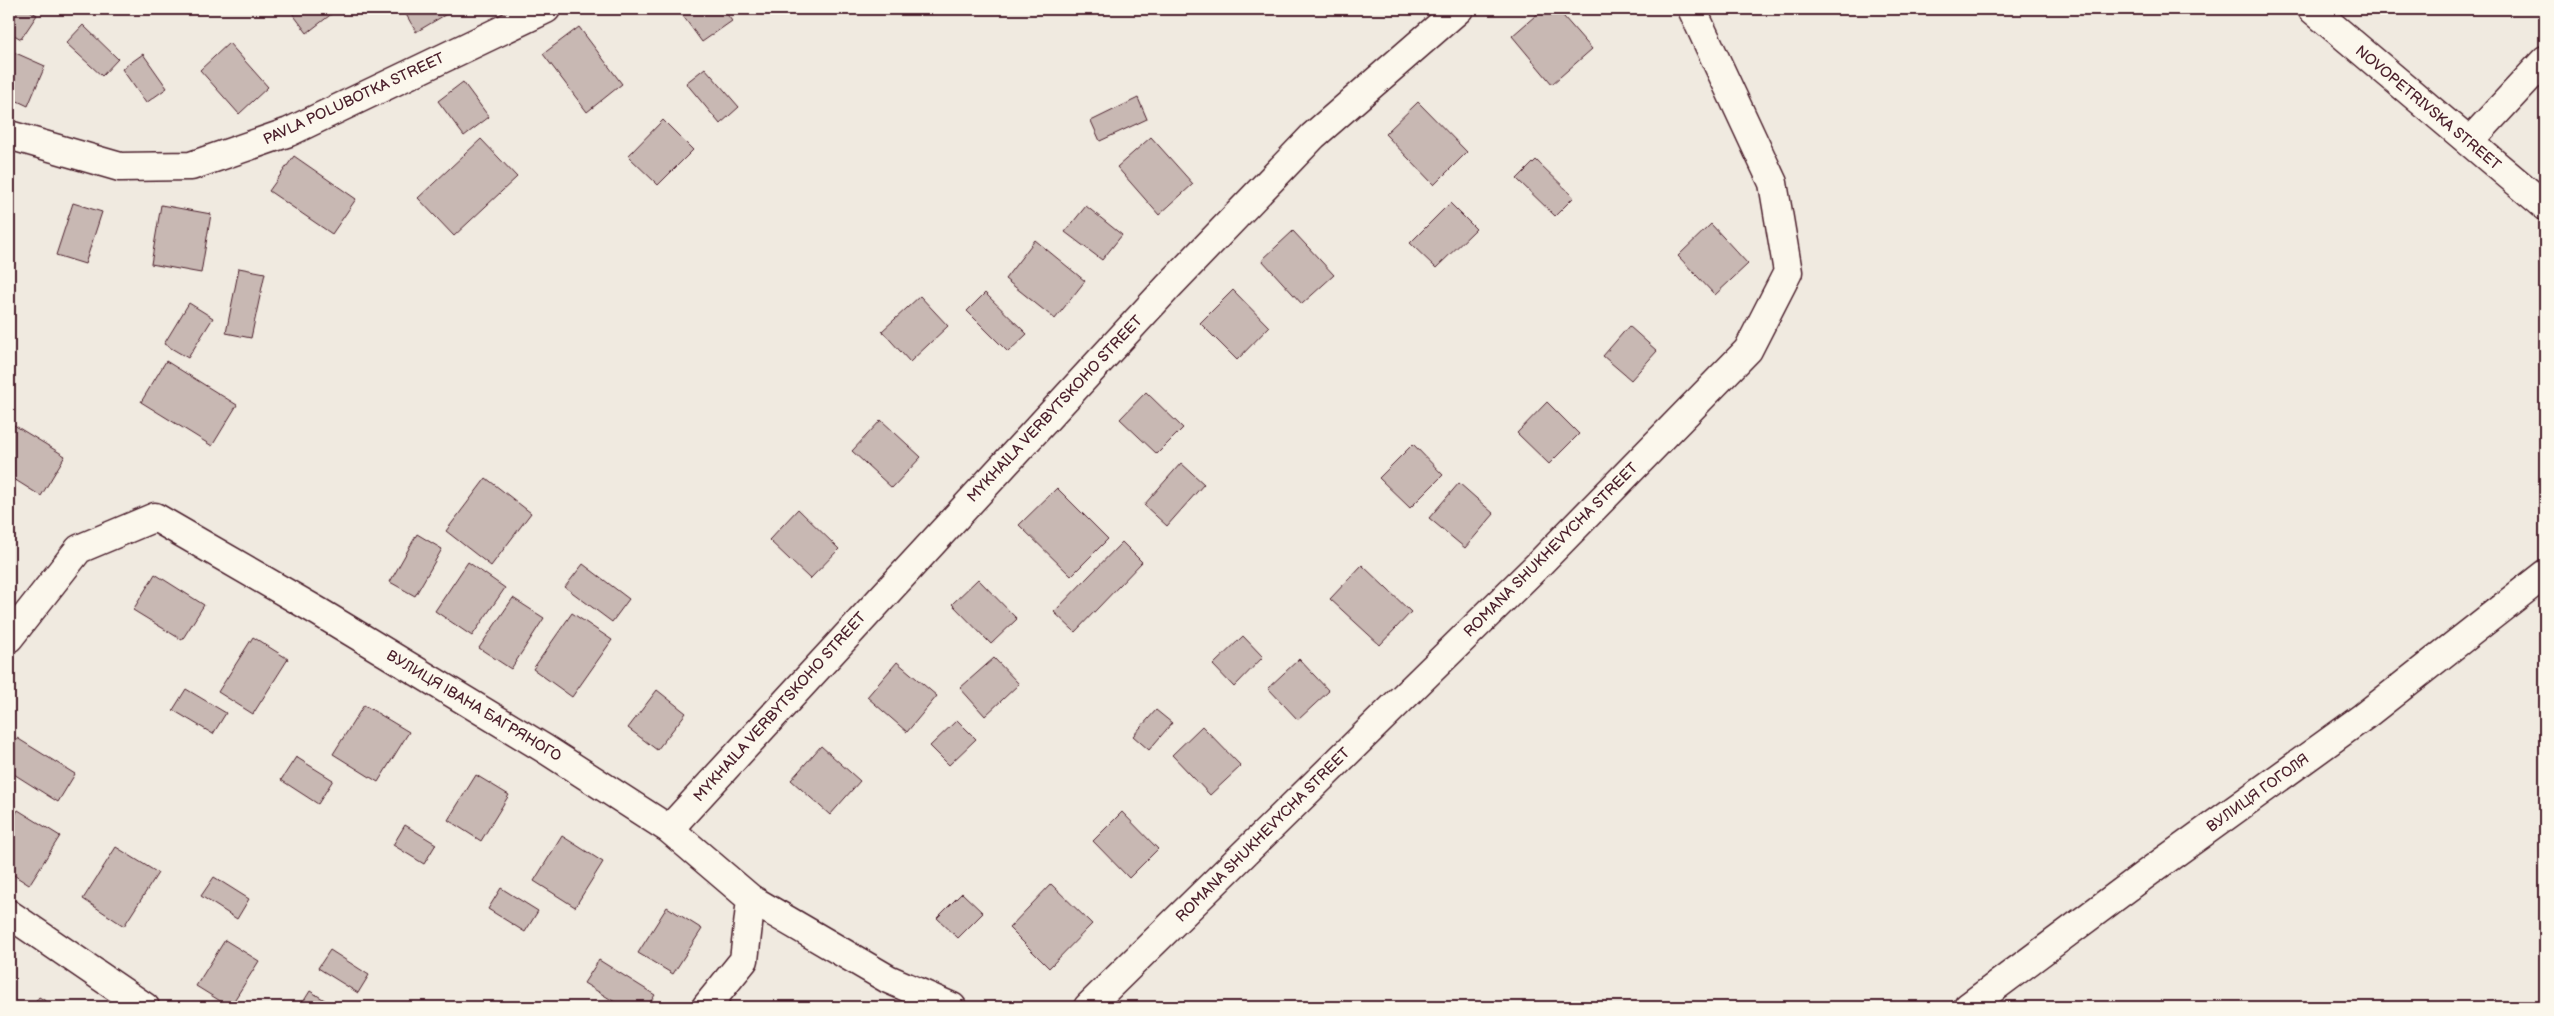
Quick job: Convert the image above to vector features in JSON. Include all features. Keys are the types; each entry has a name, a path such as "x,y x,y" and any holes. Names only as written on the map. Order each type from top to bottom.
{"street":[{"name":"PAVLA POLUBOTKA STREET","path":"9,135 120,167 191,166 289,132 546,9"},
{"name":"MYKHAILA VERBYTSKOHO STREET","path":"669,828 1154,301 1250,201 1313,136 1459,9"},
{"name":"ROMANA SHUKHEVYCHA STREET","path":"1088,1007 1538,564 1748,350 1788,272 1780,222 1773,183 1692,9"},
{"name":"NOVOPETRIVSKA STREET","path":"2312,9 2545,206"},
{"path":"2469,142 2545,60"},
{"name":"ВУЛИЦЯ ІВАНА БАГРЯНОГО","path":"9,638 80,549 155,517 545,749 669,828 751,899 888,980 952,1007"},
{"name":"ВУЛИЦЯ ГОГОЛЯ","path":"1968,1007 2146,874 2363,717 2545,574"},
{"path":"706,1007 744,960 751,899"},
{"path":"9,914 145,1007"}],"building":[{"path":"9,9 27,9 37,15 21,39 9,32"},
{"path":"289,9 338,9 307,33"},
{"path":"403,9 455,9 416,32"},
{"path":"678,9 723,9 732,21 702,42"},
{"path":"1543,9 1557,9 1592,49 1552,84 1512,36"},
{"path":"83,25 118,59 102,76 66,43"},
{"path":"579,27 622,84 587,112 543,54"},
{"path":"229,43 268,87 239,114 200,70"},
{"path":"9,50 45,66 28,106 9,97"},
{"path":"143,54 167,88 146,103 122,69"},
{"path":"705,68 739,107 720,124 686,83"},
{"path":"463,82 489,117 464,136 438,101"},
{"path":"1138,98 1147,119 1100,141 1091,121"},
{"path":"1418,102 1467,152 1434,185 1385,134"},
{"path":"663,120 693,150 658,185 628,156"},
{"path":"1151,137 1193,184 1159,215 1117,167"},
{"path":"481,139 517,177 454,236 418,198"},
{"path":"294,156 356,199 332,234 269,191"},
{"path":"1536,160 1574,197 1555,216 1517,179"},
{"path":"73,203 102,212 85,264 56,255"},
{"path":"1450,203 1476,229 1436,268 1410,243"},
{"path":"161,205 211,214 201,273 151,264"},
{"path":"1086,206 1122,235 1102,260 1065,232"},
{"path":"1711,224 1748,264 1715,295 1678,256"},
{"path":"1293,231 1334,275 1302,304 1262,260"},
{"path":"1035,240 1085,281 1055,319 1005,279"},
{"path":"239,268 265,273 251,338 226,333"},
{"path":"1233,290 1269,327 1237,360 1200,323"},
{"path":"985,293 1027,334 1008,352 967,311"},
{"path":"920,296 948,326 910,362 882,331"},
{"path":"189,303 213,318 188,358 164,344"},
{"path":"1629,326 1657,351 1631,380 1603,356"},
{"path":"166,361 237,405 212,446 141,402"},
{"path":"1146,392 1183,428 1157,454 1120,419"},
{"path":"1547,402 1579,434 1549,464 1517,433"},
{"path":"881,420 921,457 892,488 852,451"},
{"path":"9,422 65,456 41,496 9,476"},
{"path":"1413,444 1443,475 1410,508 1379,478"},
{"path":"1181,463 1204,484 1167,526 1144,505"},
{"path":"486,478 531,513 491,566 446,531"},
{"path":"1459,483 1494,514 1465,548 1429,518"},
{"path":"1057,488 1108,539 1071,576 1019,525"},
{"path":"798,509 839,549 810,579 769,540"},
{"path":"417,534 442,549 415,596 390,582"},
{"path":"1122,542 1142,562 1075,632 1054,612"},
{"path":"468,562 505,588 472,636 435,611"},
{"path":"583,564 629,599 612,622 565,587"},
{"path":"1362,565 1411,612 1380,645 1330,599"},
{"path":"155,574 204,605 182,640 133,610"},
{"path":"978,579 1017,619 991,644 952,604"},
{"path":"513,598 544,618 511,669 479,648"},
{"path":"572,613 612,640 572,697 533,669"},
{"path":"1243,636 1263,657 1234,687 1213,665"},
{"path":"253,637 288,659 253,714 218,692"},
{"path":"994,658 1019,684 985,716 960,688"},
{"path":"1299,659 1329,691 1298,720 1268,688"},
{"path":"897,662 937,696 907,732 867,697"},
{"path":"186,689 226,713 213,734 173,710"},
{"path":"657,690 686,713 657,750 628,728"},
{"path":"364,705 409,732 378,782 333,754"},
{"path":"1156,710 1172,723 1149,750 1133,736"},
{"path":"957,720 976,739 949,765 930,746"},
{"path":"1202,726 1241,766 1210,795 1172,755"},
{"path":"17,738 75,774 58,802 9,771 9,752"},
{"path":"821,746 860,781 830,815 791,780"},
{"path":"296,757 333,780 318,804 281,780"},
{"path":"476,775 509,795 481,841 448,820"},
{"path":"18,810 60,836 29,885 9,872 9,825"},
{"path":"1122,812 1158,849 1129,878 1093,841"},
{"path":"405,825 436,844 424,864 393,845"},
{"path":"562,836 603,862 575,907 534,881"},
{"path":"116,847 158,873 124,926 83,899"},
{"path":"214,877 249,899 237,919 201,896"},
{"path":"1051,884 1092,924 1049,968 1009,928"},
{"path":"501,888 538,911 525,932 488,909"},
{"path":"962,893 983,913 958,938 937,918"},
{"path":"667,907 702,929 673,974 638,953"},
{"path":"225,940 259,961 230,1007 196,986"},
{"path":"330,950 369,975 358,993 318,968"},
{"path":"599,960 655,995 647,1007 623,1007 584,983"},
{"path":"310,991 336,1007 300,1007"},
{"path":"39,997 56,1007 32,1007"}]}
